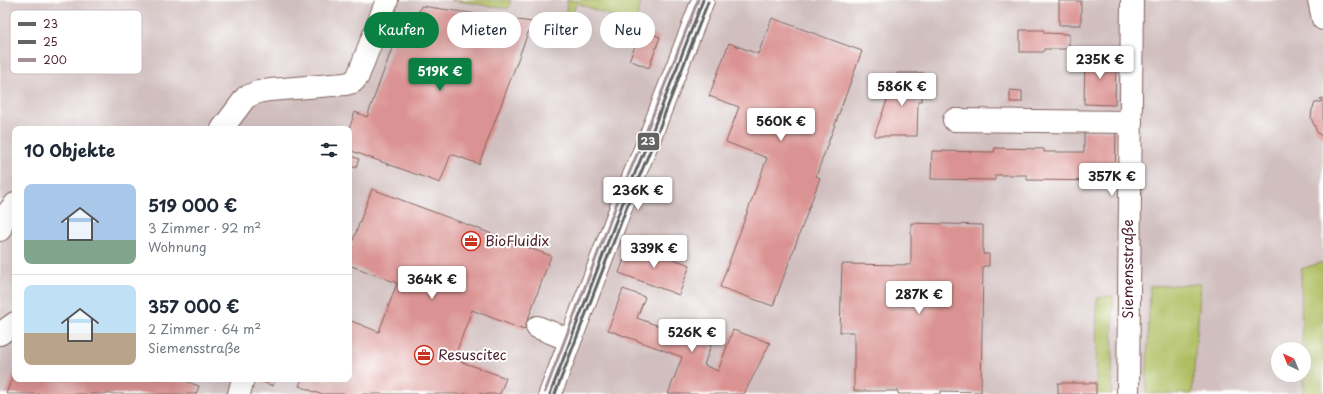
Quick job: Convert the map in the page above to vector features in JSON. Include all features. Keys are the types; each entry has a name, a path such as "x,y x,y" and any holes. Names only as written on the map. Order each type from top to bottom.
{"street":[{"path":"224,126 246,97 258,92 353,82 358,76 387,0"},
{"path":"550,394 703,0"},
{"name":"Siemensstraße","path":"1128,394 1132,0"},
{"path":"1319,0 1323,19"},
{"path":"954,120 1131,122"},
{"path":"0,230 4,217 12,208"},
{"path":"0,334 12,325"},
{"path":"537,327 570,340"},
{"path":"239,394 242,382"}],"shaded area":[{"path":"0,0 1323,0 1323,262 1301,269 1302,342 1271,342 1271,382 1303,382 1303,394 1192,394 1201,284 1150,286 1146,394 0,394"}],"green space":[{"path":"451,0 511,0 508,9"},
{"path":"567,0 642,0 638,12 600,12 577,3 572,12 566,12"},
{"path":"1323,262 1323,394 1303,394 1303,382 1311,382 1311,342 1302,342 1301,269"},
{"path":"1201,284 1192,394 1146,394 1150,286"},
{"path":"1113,295 1112,394 1096,394 1097,298"}],"building":[{"path":"1059,1 1081,1 1081,25 1059,25"},
{"path":"421,6 463,12 447,12 447,48 521,48 521,20 529,22 529,30 479,164 451,154 440,183 352,151 352,126 350,126 355,112 367,117 392,48 439,48 439,12 419,12"},
{"path":"772,18 862,51 816,176 820,178 773,306 720,287 767,158 726,142 739,107 709,96 729,43 758,54"},
{"path":"1020,30 1044,30 1044,33 1069,34 1069,49 1044,49 1043,52 1020,52"},
{"path":"655,35 660,37 649,68 629,60 634,48 655,48"},
{"path":"1085,55 1116,55 1115,105 1084,104"},
{"path":"897,73 923,73 922,101 918,101 917,136 874,136"},
{"path":"1010,90 1022,91 1022,102 1010,102"},
{"path":"1323,98 1323,138 1317,132 1311,118 1315,103 1321,102 1320,99"},
{"path":"1084,131 1116,131 1115,181 1027,180 1027,175 995,175 995,180 931,179 932,151 994,152 995,148 1044,149 1044,152 1084,152"},
{"path":"352,156 359,159 356,168 352,166"},
{"path":"372,189 551,256 524,330 472,310 464,331 454,359 506,378 500,394 320,394 299,386 301,382 352,382 352,321 379,332 397,283 352,266 352,243"},
{"path":"911,223 983,225 983,254 989,254 989,266 983,266 981,392 941,391 941,394 898,394 898,391 854,391 854,332 840,332 842,264 911,265"},
{"path":"630,243 690,265 679,295 619,273"},
{"path":"623,289 645,297 637,318 711,345 704,365 718,371 733,330 770,343 744,394 668,394 682,357 608,330"},
{"path":"12,378 12,382 188,382 199,386 196,394 6,394"},
{"path":"263,382 274,382 273,386"},
{"path":"1058,383 1096,383 1096,394 1058,394"}],"transit line":[{"name":"200","path":"545,392 620,195 698,0"},
{"name":"23","path":"550,394 625,197 703,0"},
{"name":"25","path":"555,394 708,2"}],"place":[{"name":"BioFluidix","path":"471,241"},
{"name":"Resuscitec","path":"424,355"}]}
